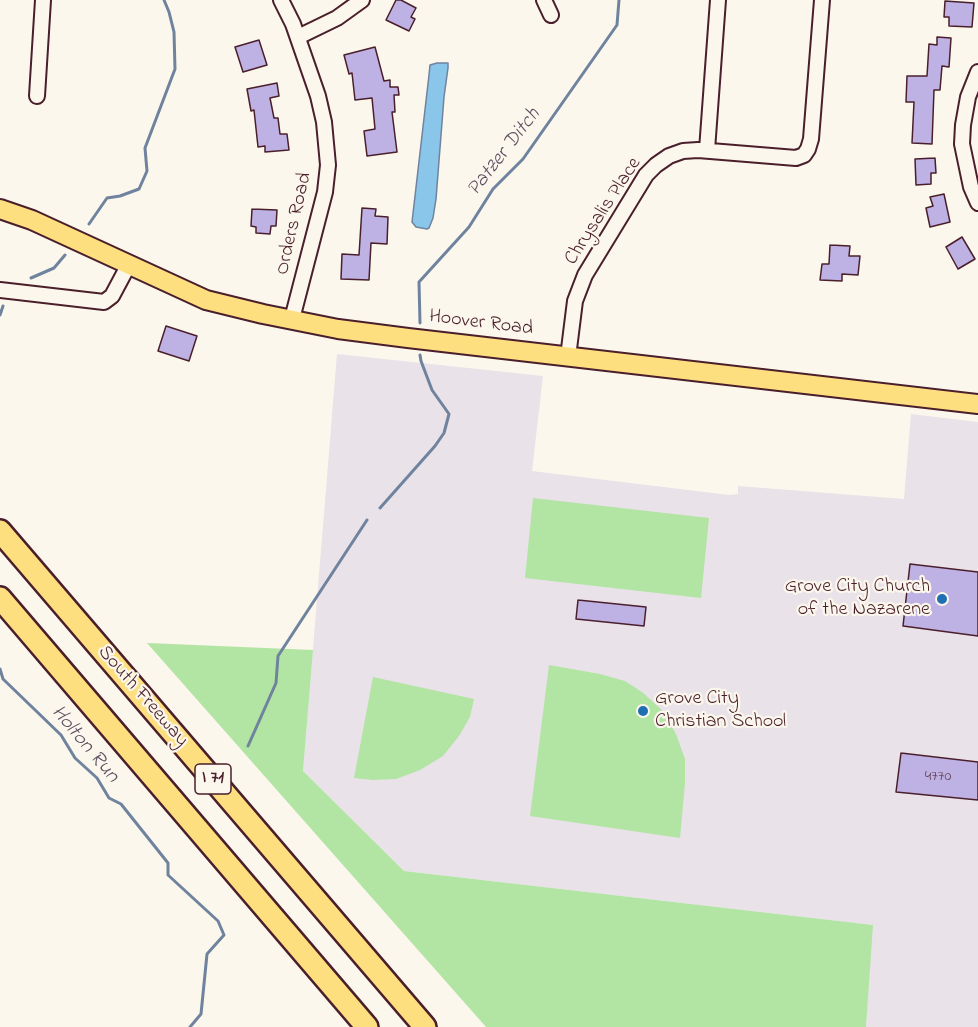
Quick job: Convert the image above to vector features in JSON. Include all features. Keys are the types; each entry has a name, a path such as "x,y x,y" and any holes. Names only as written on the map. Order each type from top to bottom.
{"highway":[{"name":"South Freeway","path":"0,531 425,1027"},
{"name":"I 71","path":"0,598 368,1027"}],"main road":[{"name":"Hoover Road","path":"0,209 32,220 128,266 220,304 338,329 978,404"}],"street":[{"path":"37,96 43,0"},
{"name":"Orders Road","path":"281,0 298,36 318,96 324,122 328,165 325,192 292,319"},
{"path":"298,36 337,18 362,0"},
{"path":"544,0 551,15"},
{"path":"707,150 718,0"},
{"name":"Chrysalis Place","path":"568,357 575,301 585,275 646,175 656,165 669,156 683,151 707,150 786,158 804,155 811,140 822,0"},
{"path":"978,72 968,97 962,144 968,176 978,203"},
{"path":"0,291 104,302 112,296 128,266"}],"shaded area":[{"name":"Grove City Christian School","path":"337,354 543,376 532,471 729,495 738,494 738,486 904,499 911,414 978,422 978,1027 866,1027 872,925 404,871 303,771"}],"green space":[{"path":"533,498 709,518 701,598 525,578"},
{"path":"147,643 313,650 303,771 404,871 873,925 866,1027 486,1027"},
{"path":"549,665 625,681 642,692 662,710 676,734 685,759 680,838 530,816"},
{"path":"373,677 474,699 470,717 443,756 420,770 396,779 354,778"}],"water":[{"path":"448,63 448,68 436,199 433,218 427,229 416,227 412,222 430,65"}],"building":[{"path":"396,0 401,0 416,8 411,17 415,19 409,31 386,20"},
{"path":"945,1 974,3 972,27 949,26 949,17 944,17"},
{"path":"937,37 951,38 949,67 942,66 940,90 934,90 932,144 912,143 914,102 906,102 907,76 927,76 929,44 937,45"},
{"path":"259,40 267,65 243,72 235,47"},
{"path":"375,47 384,81 390,80 390,87 398,87 399,95 394,95 395,112 392,112 397,152 367,156 364,131 375,129 372,98 355,100 352,73 349,74 344,55"},
{"path":"277,83 279,96 270,98 274,118 278,118 280,134 287,134 289,150 265,152 265,146 258,147 254,110 251,111 247,89"},
{"path":"935,158 936,173 931,173 931,184 916,185 915,159"},
{"path":"944,194 950,222 930,227 926,208 933,206 930,197"},
{"path":"362,208 376,209 375,216 388,217 387,244 371,243 369,280 341,279 342,254 359,255"},
{"path":"252,209 277,210 276,226 271,226 270,234 256,233 256,227 251,226"},
{"path":"962,237 975,259 958,269 946,247"},
{"path":"830,245 850,246 849,256 860,256 858,275 842,274 842,281 820,280 822,264 829,264"},
{"path":"166,326 197,336 189,361 158,351"},
{"name":"Grove City Church of the Nazarene","path":"910,564 978,572 978,636 903,626"},
{"path":"578,600 646,607 644,626 576,619"},
{"path":"901,753 978,762 978,800 896,792"}],"waterway":[{"name":"Holton Run","path":"89,224 107,198 139,189 147,171 145,148 175,69 174,32 164,0"},
{"name":"Patzer Ditch","path":"420,323 419,282 469,227 493,189 523,159 617,25 619,0"},
{"name":"Holton Run","path":"31,278 54,268 65,255"},
{"name":"Holton Run","path":"0,315 3,306"},
{"name":"Patzer Ditch","path":"380,508 435,446 444,433 449,414 432,390 420,355"},
{"name":"Patzer Ditch","path":"248,746 276,683 278,656 367,520"},
{"name":"Patzer Ditch","path":"0,669 3,679 61,735 75,758 97,778 109,798 121,804 168,863 168,875 218,921 224,935 207,954 201,1014 190,1027"}],"place":[{"name":"Grove City Church of the Nazarene","path":"942,599"},
{"name":"Grove City Christian School","path":"643,711"}]}
